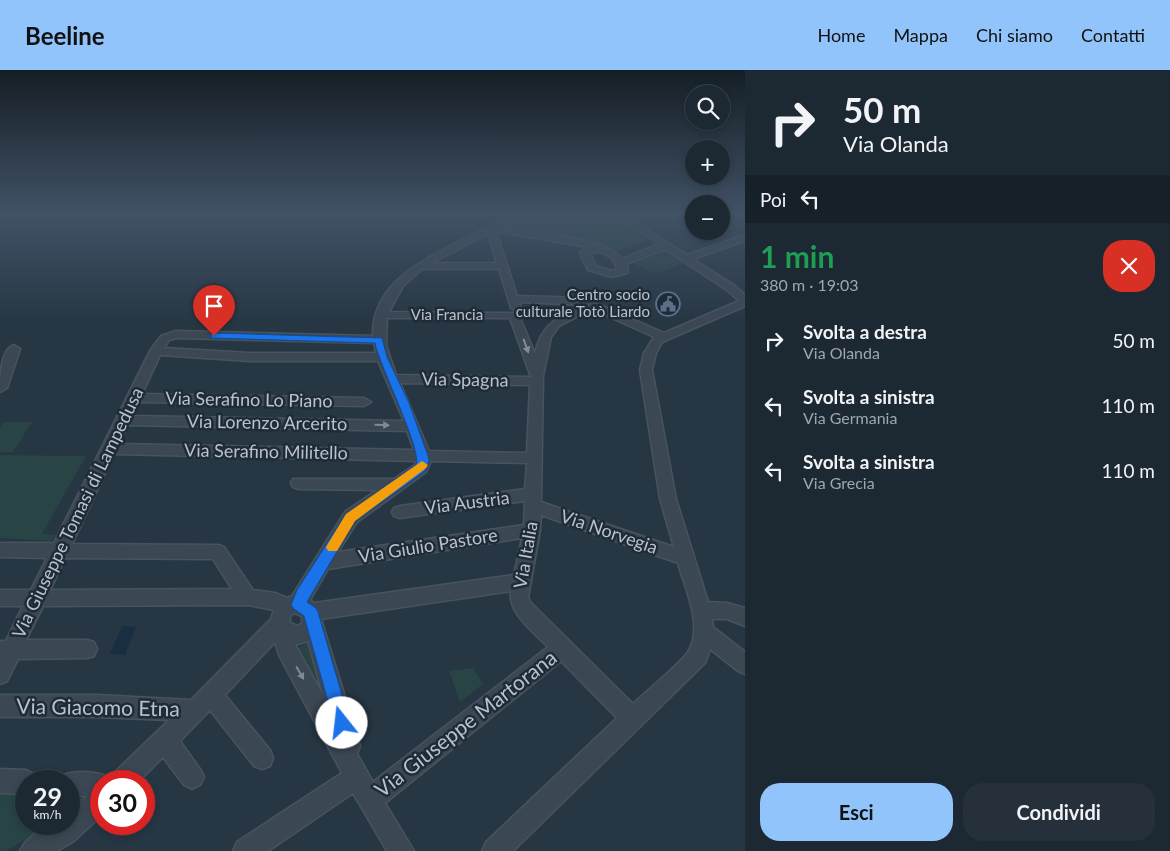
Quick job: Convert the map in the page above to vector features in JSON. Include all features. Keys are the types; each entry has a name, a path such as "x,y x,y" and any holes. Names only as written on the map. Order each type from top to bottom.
{"street":[{"path":"401,851 370,800 286,648 302,594 351,517 420,468 424,461 382,357 378,340 381,315 393,291 420,266 450,250"},
{"path":"498,250 514,299 517,312 514,315 538,379"},
{"path":"587,250 586,256 597,271 618,273 623,268 613,253 605,250"},
{"path":"618,260 643,250"},
{"path":"674,250 745,301"},
{"path":"686,258 708,250"},
{"path":"420,266 503,266"},
{"path":"514,299 571,299 593,304 663,337"},
{"path":"495,851 698,656 704,632 701,610 668,499 646,378 654,344 663,337 745,301"},
{"name":"Via Italia","path":"593,304 551,328 543,344 538,379 532,530 519,598 525,610 633,719"},
{"name":"Via Francia","path":"381,315 514,315"},
{"path":"156,351 165,338 176,334 378,340"},
{"path":"0,388 14,348"},
{"path":"156,351 195,352 249,357 382,357"},
{"name":"Via Giuseppe Tomasi di Lampedusa","path":"0,674 6,650 37,598 156,351"},
{"name":"Via Spagna","path":"392,379 538,379"},
{"name":"Via Serafino Lo Piano","path":"134,398 364,402"},
{"name":"Via Lorenzo Arcerito","path":"123,420 411,426"},
{"name":"Via Serafino Militello","path":"109,449 535,458"},
{"path":"299,483 397,485"},
{"name":"Via Norvegia","path":"534,500 684,558"},
{"name":"Via Austria","path":"400,512 534,500"},
{"name":"Via Giulio Pastore","path":"323,562 532,530"},
{"path":"0,550 218,552 248,597"},
{"path":"134,770 211,694 295,616 521,582"},
{"path":"0,598 248,597 275,602 295,616 358,776"},
{"path":"701,610 727,611 745,617"},
{"path":"704,632 744,665"},
{"name":"Via Giuseppe Martorana","path":"370,800 563,647"},
{"path":"6,650 87,649"},
{"path":"211,694 262,758"},
{"name":"Via Giacomo Etna","path":"0,706 96,706 195,711"},
{"path":"165,740 192,777"},
{"name":"Via Giuseppe Martorana","path":"246,851 358,776"},
{"path":"0,781 15,782"},
{"path":"33,851 65,832 90,810"}],"green space":[{"path":"665,250 683,263 656,274 632,263"},
{"path":"4,422 32,422 13,452 0,452 0,428"},
{"path":"0,455 86,456 42,534 56,535 51,541 0,538"},
{"path":"310,642 333,715 296,649"},
{"path":"473,668 483,684 460,702 449,671"},
{"path":"0,794 15,794 15,835 32,835 6,851 0,851"}],"water":[{"path":"122,626 136,627 125,655 110,654"}],"slow traffic":[{"path":"332,547 351,517 422,465"}],"place":[{"name":"Centro socio culturale Totò Liardo","path":"668,304"}],"route":[{"path":"214,336 378,340 382,357 404,403 424,461 420,468 351,517 302,594 299,605 311,612 316,636 342,723"}]}
